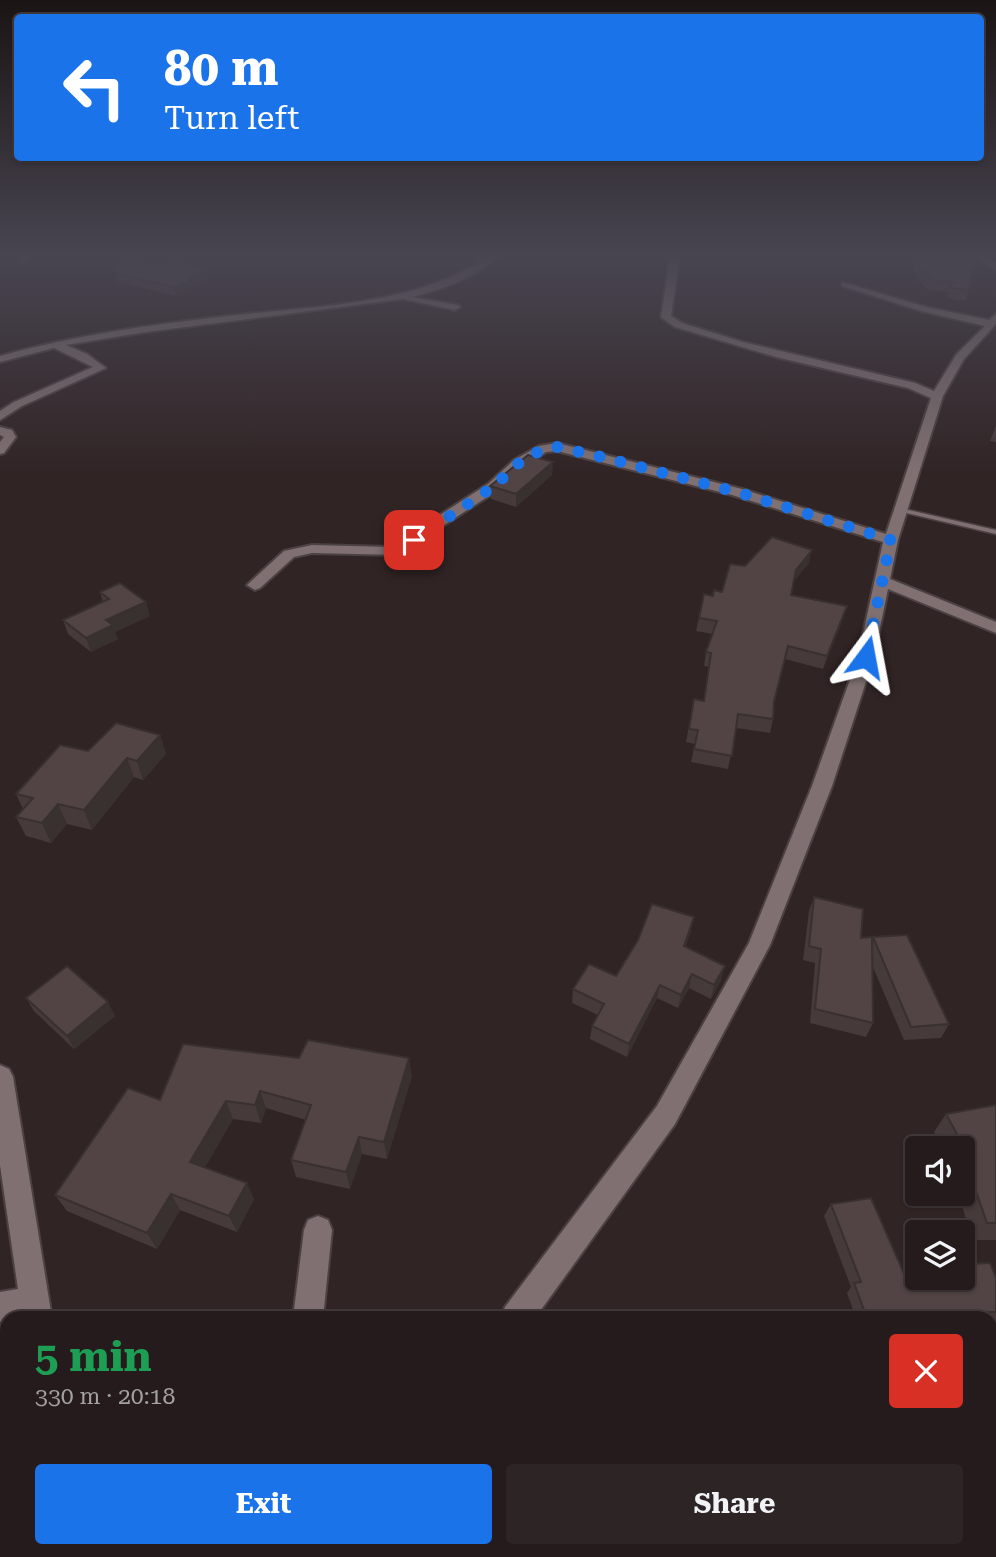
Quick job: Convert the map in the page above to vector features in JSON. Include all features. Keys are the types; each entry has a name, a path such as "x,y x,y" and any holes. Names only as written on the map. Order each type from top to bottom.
{"street":[{"path":"0,359 55,345 177,328"},
{"path":"684,328 712,338 911,385 937,397"},
{"path":"521,1311 666,1115 759,945 822,786 862,670 884,582 891,540 937,397 960,357 992,328"},
{"path":"0,416 18,404 101,368 83,356 55,345"},
{"path":"0,431 8,433 10,437 0,450"},
{"path":"255,585 289,554 312,549 394,552 493,487 519,463 543,449 557,447 737,492 891,540"},
{"path":"884,582 996,628"},
{"path":"0,1077 35,1310 0,1307"},
{"path":"309,1311 318,1230"}],"lane":[{"path":"900,510 996,532"}],"building":[{"path":"528,455 553,462 516,494 490,486"},
{"path":"772,537 812,550 796,570 791,595 847,606 827,656 788,646 774,702 773,719 738,714 732,756 694,749 698,730 689,729 694,699 704,701 711,653 706,652 717,621 699,618 704,594 713,596 714,590 722,592 730,564 745,566"},
{"path":"120,583 146,602 106,620 113,625 86,638 63,620 109,599 100,592"},
{"path":"116,723 160,735 137,761 127,758 84,810 58,804 42,823 16,817 33,798 16,794 60,745 88,751"},
{"path":"814,897 863,909 861,938 872,937 873,1023 815,1009 821,949 809,946"},
{"path":"652,904 694,917 684,946 725,966 714,985 692,974 681,995 660,985 629,1044 592,1026 604,1004 573,989 589,964 616,976 638,940"},
{"path":"907,935 949,1024 911,1027 873,937"},
{"path":"67,966 108,1002 67,1036 26,998"},
{"path":"308,1040 409,1058 384,1142 359,1137 346,1172 291,1160 311,1105 260,1091 255,1105 226,1101 190,1162 247,1183 229,1216 171,1194 147,1233 55,1195 128,1088 160,1100 183,1044 299,1058"},
{"path":"996,1105 996,1223 987,1223 975,1188 975,1136 958,1136 946,1114"},
{"path":"871,1198 905,1276 905,1290 975,1290 975,1264 990,1263 996,1278 996,1311 864,1311 854,1283 861,1282 831,1204"}],"route":[{"path":"414,540 450,513 493,487 519,463 543,449 557,447 598,456 737,492 891,540 866,657"}]}
